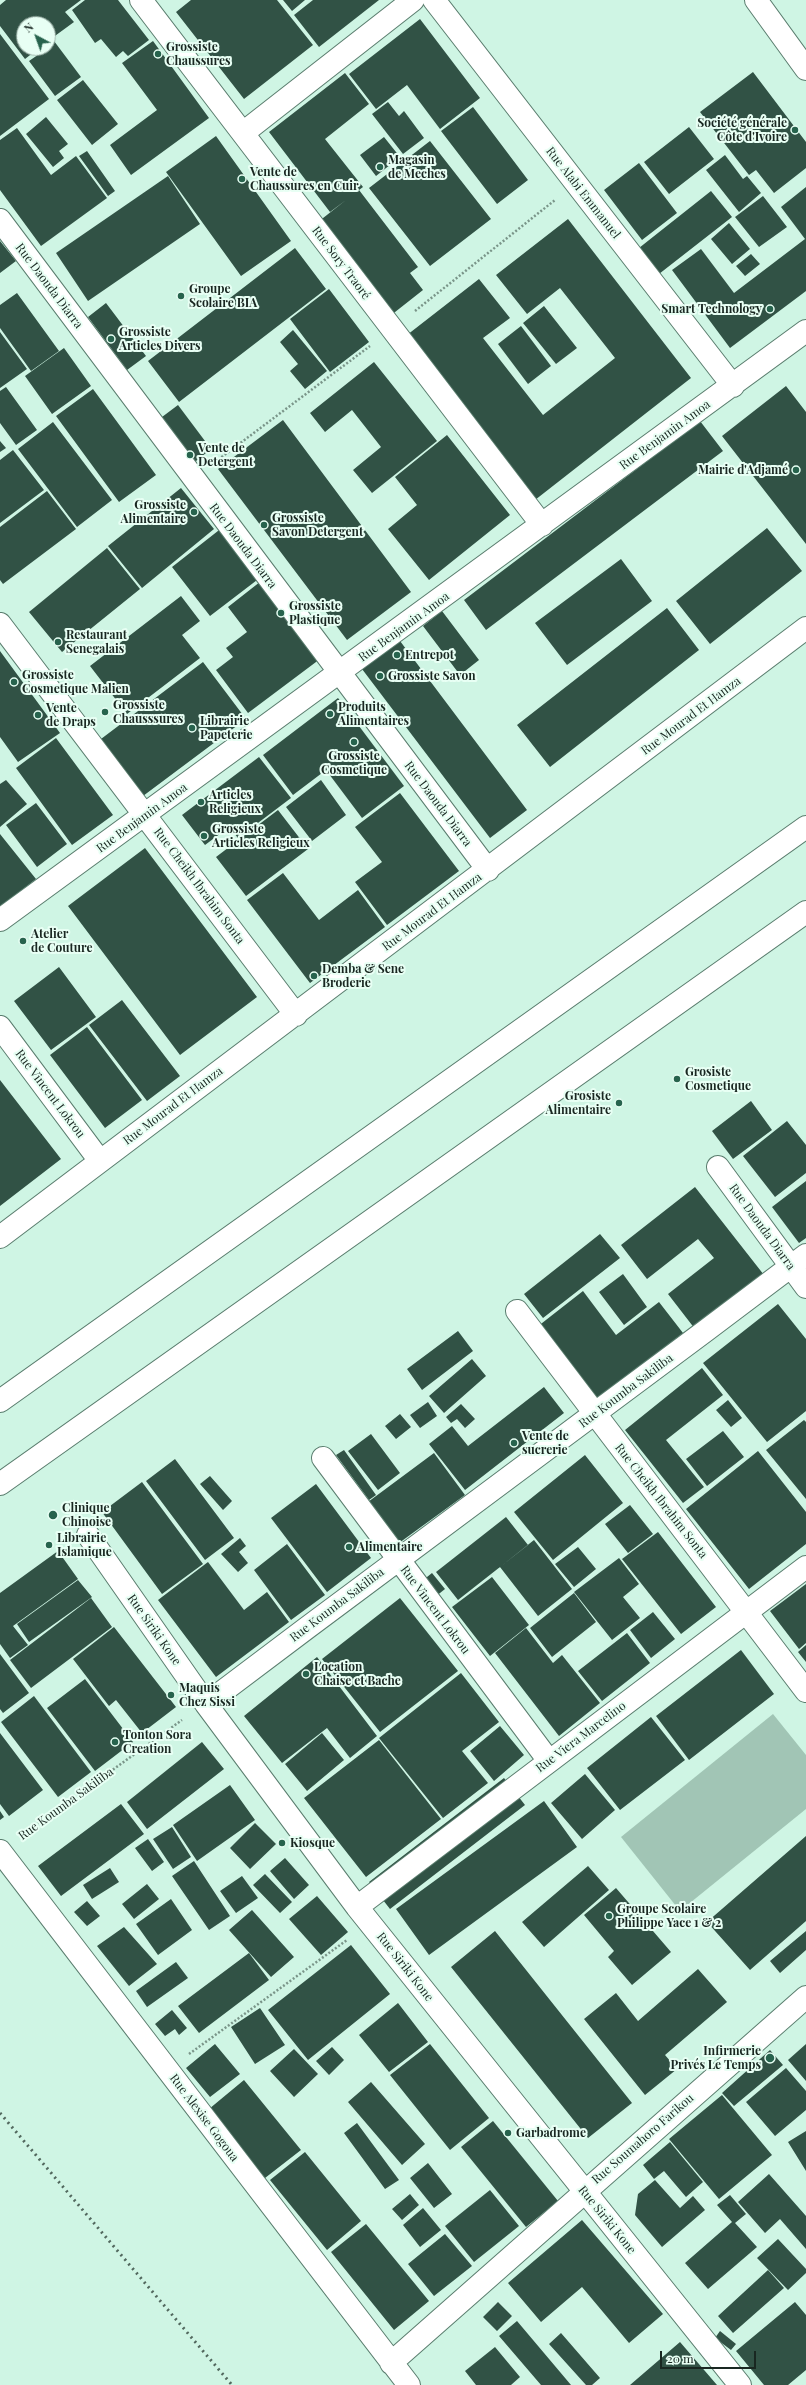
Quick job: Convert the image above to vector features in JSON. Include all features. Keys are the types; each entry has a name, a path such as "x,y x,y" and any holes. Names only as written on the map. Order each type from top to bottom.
{"main road":[{"name":"Rue Sory Traoré","path":"141,0 542,525"},
{"path":"242,133 413,0"},
{"name":"Rue Alabi Emmanuel","path":"434,0 733,386"},
{"path":"756,0 806,69"},
{"name":"Rue Daouda Diarra","path":"0,220 488,870"},
{"name":"Rue Benjamin Amoa","path":"0,920 340,674 806,331"},
{"name":"Rue Cheikh Ibrahim Sonta","path":"0,624 296,1015"},
{"name":"Rue Mourad Et Hamza","path":"0,1237 488,870 806,628"},
{"path":"0,1401 806,827"},
{"path":"0,1484 806,912"},
{"name":"Rue Vincent Lokrou","path":"0,1027 100,1161"},
{"name":"Rue Daouda Diarra","path":"718,1167 798,1261 806,1287"},
{"name":"Rue Koumba Sakiliba","path":"206,1704 397,1559 594,1415 798,1261"},
{"name":"Rue Cheikh Ibrahim Sonta","path":"517,1310 594,1415 806,1691"},
{"name":"Rue Vincent Lokrou","path":"323,1458 549,1761"},
{"name":"Rue Siriki Kone","path":"88,1535 206,1704 357,1907 583,2192 740,2385"},
{"name":"Rue Viera Marcelino","path":"357,1907 806,1567"},
{"name":"Rue Alexise Gogoua","path":"0,1851 409,2385"},
{"name":"Rue Soumahoro Farikou","path":"391,2363 583,2192 806,1997"}],"path":[{"name":"Rue Koumba Sakiliba","path":"0,1851 206,1704"},
{"path":"167,2070 371,1923"}],"green space":[{"path":"773,1714 806,1755 806,1809 680,1911 621,1837"}],"building":[{"path":"6,0 81,0 65,12 74,22 56,35 56,16 16,16 16,47 0,26 0,5"},
{"path":"85,0 118,0 149,40 128,56 123,51 116,57 101,39 95,43 72,10"},
{"path":"191,0 277,0 313,45 244,99 176,12"},
{"path":"283,0 305,0 292,11"},
{"path":"313,0 379,0 319,47 294,15"},
{"path":"420,19 480,98 440,129 407,85 376,109 349,74"},
{"path":"0,34 49,99 0,136"},
{"path":"153,41 209,118 131,175 110,145 157,110 122,63"},
{"path":"56,44 81,77 55,96 29,61 36,56 56,56"},
{"path":"753,72 806,142 806,168 774,193 756,170 749,175 700,112"},
{"path":"345,73 369,104 325,139 363,187 359,190 418,267 410,273 423,290 390,316 318,222 346,200 330,212 269,132"},
{"path":"83,80 118,124 92,145 57,100"},
{"path":"388,102 399,116 404,111 424,138 403,154 372,114"},
{"path":"473,107 528,180 497,204 441,131"},
{"path":"46,117 68,144 59,151 64,158 53,167 26,134"},
{"path":"689,127 714,159 669,194 644,162"},
{"path":"17,128 51,175 76,156 107,198 41,246 0,190 0,140"},
{"path":"216,136 291,241 241,276 166,172"},
{"path":"384,137 400,157 376,176 360,155"},
{"path":"430,141 491,219 430,266 369,188"},
{"path":"87,151 115,191 108,196 79,156"},
{"path":"725,155 743,179 747,176 761,193 739,212 706,170"},
{"path":"639,163 677,213 642,240 604,190"},
{"path":"168,176 200,224 88,301 56,253"},
{"path":"806,187 806,291 730,348 672,270 701,249 734,293 805,239 781,207"},
{"path":"711,191 732,217 659,274 639,248"},
{"path":"763,196 787,227 759,247 735,217"},
{"path":"568,219 691,378 535,500 407,335 479,279 510,318 483,338 543,415 615,358 560,288 527,314 496,275"},
{"path":"729,223 750,249 732,264 711,239"},
{"path":"0,241 16,261 0,273"},
{"path":"295,248 326,289 179,402 148,361"},
{"path":"751,254 760,264 745,276 736,266"},
{"path":"329,289 369,342 330,372 290,319"},
{"path":"17,293 59,351 31,371 0,328 0,305"},
{"path":"106,303 146,356 127,370 88,317"},
{"path":"544,306 577,348 556,364 523,323"},
{"path":"521,326 551,366 528,384 498,344"},
{"path":"293,330 327,371 305,389 290,371 298,364 280,342"},
{"path":"0,332 27,369 0,388"},
{"path":"64,348 91,386 52,414 25,376"},
{"path":"374,362 437,441 372,493 353,470 381,447 352,410 325,432 310,413"},
{"path":"786,386 806,412 806,544 722,436"},
{"path":"6,387 37,430 16,445 0,423 0,391"},
{"path":"93,389 156,475 119,502 56,416"},
{"path":"178,405 211,449 191,465 158,420"},
{"path":"283,420 411,592 347,640 218,469"},
{"path":"700,421 723,451 486,630 464,600"},
{"path":"53,422 112,500 77,527 18,449"},
{"path":"447,435 510,515 429,580 388,529 417,505 395,477"},
{"path":"0,441 6,448 0,452"},
{"path":"13,450 44,490 0,523 0,460"},
{"path":"181,488 214,529 142,588 108,546"},
{"path":"47,491 76,529 3,584 0,580 0,527"},
{"path":"223,527 261,577 210,616 172,567"},
{"path":"767,528 802,571 710,644 676,601"},
{"path":"107,548 140,589 62,652 29,612"},
{"path":"621,559 652,601 567,665 535,623"},
{"path":"265,578 324,656 248,713 216,670 233,657 226,648 247,632 228,607"},
{"path":"181,596 200,621 182,635 200,658 127,714 90,666"},
{"path":"667,608 699,650 550,767 517,725"},
{"path":"442,611 479,660 460,675 423,626"},
{"path":"400,641 527,810 490,838 362,669"},
{"path":"0,651 60,733 18,762 0,737"},
{"path":"203,662 246,719 139,799 97,742"},
{"path":"338,698 404,786 362,818 326,770 293,795 263,755"},
{"path":"56,738 113,815 72,845 16,768"},
{"path":"259,757 291,798 238,838 229,827 205,845 182,815"},
{"path":"6,780 27,804 0,827 0,784"},
{"path":"321,780 346,815 312,841 286,807"},
{"path":"400,793 459,871 387,925 355,882 382,862 355,827"},
{"path":"36,803 67,844 37,867 6,825"},
{"path":"278,810 308,849 246,896 216,857"},
{"path":"0,834 36,879 0,907"},
{"path":"145,848 257,997 180,1055 68,906"},
{"path":"283,873 319,920 358,890 385,927 310,983 247,900"},
{"path":"59,967 96,1017 51,1050 14,1001"},
{"path":"122,1000 180,1076 147,1101 89,1025"},
{"path":"87,1027 142,1100 105,1128 50,1055"},
{"path":"0,1080 61,1159 0,1206"},
{"path":"751,1101 772,1130 733,1159 712,1131"},
{"path":"787,1121 806,1145 806,1173 775,1197 743,1156"},
{"path":"806,1181 806,1238 799,1243 772,1207"},
{"path":"695,1187 764,1275 695,1329 668,1294 714,1258 698,1239 647,1279 621,1245"},
{"path":"600,1234 620,1258 543,1318 524,1294"},
{"path":"623,1274 647,1307 624,1325 599,1292"},
{"path":"583,1291 616,1335 659,1302 683,1333 596,1402 537,1327"},
{"path":"778,1304 806,1339 806,1411 767,1442 703,1363"},
{"path":"458,1331 473,1351 422,1390 407,1369"},
{"path":"472,1359 486,1376 444,1413 429,1396"},
{"path":"702,1368 723,1395 666,1440 704,1487 683,1503 625,1430"},
{"path":"544,1387 564,1413 465,1490 429,1444 452,1426 468,1446"},
{"path":"728,1400 742,1418 731,1427 716,1410"},
{"path":"428,1402 437,1416 420,1428 410,1415"},
{"path":"461,1404 475,1419 465,1428 457,1419 451,1423 446,1417"},
{"path":"400,1414 411,1427 396,1439 385,1426"},
{"path":"804,1420 806,1422 806,1499 766,1450"},
{"path":"723,1431 744,1457 707,1486 686,1459"},
{"path":"371,1434 400,1473 378,1490 348,1451"},
{"path":"344,1450 376,1495 369,1500 336,1455"},
{"path":"758,1451 806,1512 806,1544 749,1589 686,1509"},
{"path":"434,1453 465,1495 399,1543 368,1502"},
{"path":"585,1455 623,1503 553,1560 514,1512"},
{"path":"175,1459 234,1538 205,1560 146,1481"},
{"path":"210,1476 232,1501 223,1510 200,1484"},
{"path":"142,1482 203,1564 162,1594 102,1512"},
{"path":"316,1484 371,1558 327,1592 271,1518"},
{"path":"630,1505 653,1534 628,1553 605,1524"},
{"path":"506,1517 528,1545 458,1600 436,1572"},
{"path":"658,1532 716,1607 681,1634 622,1559"},
{"path":"240,1538 246,1546 239,1552 248,1563 238,1572 221,1554"},
{"path":"534,1540 572,1589 538,1616 500,1567"},
{"path":"287,1544 325,1595 291,1620 254,1570"},
{"path":"578,1547 596,1569 574,1587 555,1564"},
{"path":"58,1551 78,1579 13,1626 28,1645 10,1658 0,1644 0,1593"},
{"path":"619,1558 639,1584 623,1597 640,1618 612,1640 574,1592"},
{"path":"208,1562 244,1610 267,1592 289,1622 216,1677 158,1600"},
{"path":"432,1573 445,1589 435,1597 422,1581"},
{"path":"492,1577 529,1625 490,1656 452,1607"},
{"path":"78,1580 92,1597 29,1642 17,1624"},
{"path":"806,1584 806,1643 799,1649 770,1611"},
{"path":"574,1593 596,1622 552,1657 530,1628"},
{"path":"91,1598 112,1627 31,1688 10,1660"},
{"path":"400,1598 458,1671 380,1732 322,1659"},
{"path":"653,1612 675,1639 651,1658 630,1630"},
{"path":"114,1627 176,1707 142,1733 116,1700 109,1706 73,1659"},
{"path":"526,1628 553,1663 562,1655 600,1703 559,1736 495,1653"},
{"path":"627,1633 650,1663 602,1701 578,1671"},
{"path":"806,1645 806,1662 798,1652"},
{"path":"741,1650 774,1694 689,1760 656,1716"},
{"path":"0,1654 29,1693 3,1713 0,1709"},
{"path":"317,1657 377,1736 350,1758 327,1728 282,1763 244,1716"},
{"path":"461,1673 499,1722 462,1751 488,1783 443,1818 379,1738"},
{"path":"85,1679 133,1742 95,1771 47,1708"},
{"path":"34,1696 91,1772 58,1797 1,1722"},
{"path":"651,1717 685,1760 620,1810 587,1768"},
{"path":"500,1726 524,1755 494,1781 470,1751"},
{"path":"0,1733 43,1790 9,1816 0,1804"},
{"path":"322,1733 344,1760 307,1791 285,1764"},
{"path":"379,1740 441,1819 366,1877 304,1798"},
{"path":"202,1742 224,1769 147,1829 127,1802"},
{"path":"585,1774 615,1810 582,1839 551,1803"},
{"path":"504,1778 525,1805 390,1909 369,1882"},
{"path":"230,1785 255,1820 197,1861 173,1825"},
{"path":"544,1801 577,1847 429,1955 396,1909"},
{"path":"121,1804 144,1834 61,1896 38,1866"},
{"path":"0,1811 4,1817 0,1820"},
{"path":"255,1823 276,1844 250,1869 230,1848"},
{"path":"172,1827 191,1857 173,1869 153,1839"},
{"path":"806,1836 806,1921 750,1970 707,1922"},
{"path":"148,1839 164,1862 152,1871 135,1848"},
{"path":"285,1858 309,1885 294,1899 270,1871"},
{"path":"194,1861 230,1916 209,1930 172,1876"},
{"path":"588,1866 609,1890 544,1947 522,1922"},
{"path":"110,1868 119,1882 92,1899 83,1885"},
{"path":"265,1874 292,1902 280,1913 253,1885"},
{"path":"242,1876 258,1898 236,1913 220,1891"},
{"path":"147,1884 159,1899 134,1919 122,1904"},
{"path":"616,1888 671,1952 632,1985 608,1957 614,1951 584,1915"},
{"path":"317,1896 348,1932 321,1955 289,1919"},
{"path":"171,1899 192,1930 158,1955 136,1924"},
{"path":"87,1901 100,1916 87,1926 74,1912"},
{"path":"252,1910 294,1957 271,1977 229,1930"},
{"path":"124,1927 157,1964 129,1986 97,1946"},
{"path":"495,1931 632,2103 588,2138 451,1967"},
{"path":"806,1931 806,1950 780,1973 770,1961"},
{"path":"351,1945 390,1994 308,2060 268,2010"},
{"path":"249,1953 269,1980 199,2033 178,2006"},
{"path":"176,1962 188,1978 147,2007 136,1991"},
{"path":"698,1969 727,2002 665,2055 677,2069 645,2095 584,2019 616,1993 638,2021"},
{"path":"398,2003 428,2042 389,2072 359,2035"},
{"path":"260,2008 285,2045 255,2064 231,2027"},
{"path":"172,2010 187,2028 179,2035 175,2029 165,2036 155,2024"},
{"path":"215,2044 240,2074 210,2097 186,2068"},
{"path":"430,2044 489,2118 450,2150 390,2075"},
{"path":"806,2044 806,2081 788,2060"},
{"path":"332,2047 344,2060 329,2075 316,2061"},
{"path":"294,2049 318,2074 294,2097 270,2071"},
{"path":"770,2050 783,2065 734,2106 722,2093"},
{"path":"786,2068 806,2091 806,2110 775,2136 746,2102"},
{"path":"244,2080 301,2150 265,2178 209,2109"},
{"path":"371,2082 425,2144 402,2165 348,2102"},
{"path":"722,2095 772,2155 719,2199 669,2139"},
{"path":"493,2121 558,2201 526,2227 461,2147"},
{"path":"357,2123 399,2180 385,2189 344,2133"},
{"path":"806,2131 806,2171 788,2142"},
{"path":"670,2142 703,2182 686,2197 664,2171 654,2179 643,2165"},
{"path":"305,2152 361,2221 327,2250 270,2180"},
{"path":"428,2163 452,2194 434,2208 410,2178"},
{"path":"769,2174 806,2216 806,2249 780,2219 765,2233 738,2202"},
{"path":"655,2180 680,2208 693,2196 705,2210 662,2247 635,2215 638,2194"},
{"path":"490,2190 519,2226 474,2262 445,2226"},
{"path":"410,2194 419,2205 402,2220 392,2209"},
{"path":"730,2195 746,2214 735,2223 757,2247 708,2289 685,2263 732,2222 717,2205"},
{"path":"423,2208 441,2230 420,2247 403,2225"},
{"path":"582,2220 663,2314 629,2343 582,2287 541,2322 508,2283"},
{"path":"366,2224 429,2301 394,2330 331,2252"},
{"path":"445,2234 472,2266 434,2296 408,2264"},
{"path":"778,2239 806,2269 806,2273 788,2290 757,2258"},
{"path":"768,2270 784,2288 733,2333 718,2316"},
{"path":"498,2302 512,2316 497,2331 483,2317"},
{"path":"795,2302 806,2315 806,2370 788,2385 764,2385 736,2351"},
{"path":"517,2321 571,2385 541,2385 499,2336"},
{"path":"720,2331 736,2344 731,2350 715,2338"},
{"path":"561,2333 600,2378 592,2385 586,2385 549,2344"},
{"path":"680,2342 717,2385 630,2385"},
{"path":"495,2347 520,2377 511,2385 476,2385 465,2371"}],"railway":[{"path":"0,2113 232,2385"}],"place":[{"name":"Grossiste Chaussures","path":"158,54"},
{"name":"Société générale Côte d'Ivoire","path":"795,130"},
{"name":"Magasin de Meches","path":"380,167"},
{"name":"Vente de Chaussures en Cuir","path":"242,179"},
{"name":"Groupe Scolaire BIA","path":"181,296"},
{"name":"Smart Technology","path":"770,309"},
{"name":"Grossiste Articles Divers","path":"111,339"},
{"name":"Vente de Detergent","path":"190,455"},
{"name":"Mairie d'Adjamé","path":"796,470"},
{"name":"Grossiste Alimentaire","path":"194,512"},
{"name":"Grossiste Savon Detergent","path":"264,525"},
{"name":"Grossiste Plastique","path":"281,613"},
{"name":"Restaurant Senegalais","path":"58,642"},
{"name":"Entrepot","path":"397,655"},
{"name":"Grossiste Savon","path":"380,676"},
{"name":"Grossiste Cosmetique Malien","path":"14,682"},
{"name":"Grossiste Chausssures","path":"105,712"},
{"name":"Produits Alimentaires","path":"330,714"},
{"name":"Vente de Draps","path":"38,715"},
{"name":"Librairie Papeterie","path":"192,728"},
{"name":"Grossiste Cosmetique","path":"354,742"},
{"name":"Articles Religieux","path":"201,802"},
{"name":"Grossiste Articles Religieux","path":"204,836"},
{"name":"Atelier de Couture","path":"23,941"},
{"name":"Demba & Sene Broderie","path":"314,976"},
{"name":"Grosiste Cosmetique","path":"677,1079"},
{"name":"Grosiste Alimentaire","path":"619,1103"},
{"name":"Vente de sucrerie","path":"514,1443"},
{"name":"Clinique Chinoise","path":"53,1515"},
{"name":"Librairie Islamique","path":"49,1545"},
{"name":"Alimentaire","path":"349,1547"},
{"name":"Location Chaise et Bache","path":"306,1674"},
{"name":"Maquis Chez Sissi","path":"171,1695"},
{"name":"Tonton Sora Creation","path":"115,1742"},
{"name":"Kiosque","path":"282,1843"},
{"name":"Groupe Scolaire Philippe Yace 1 & 2","path":"609,1916"},
{"name":"Infirmerie Privés Le Temps","path":"770,2058"},
{"name":"Garbadrome","path":"508,2133"}]}
